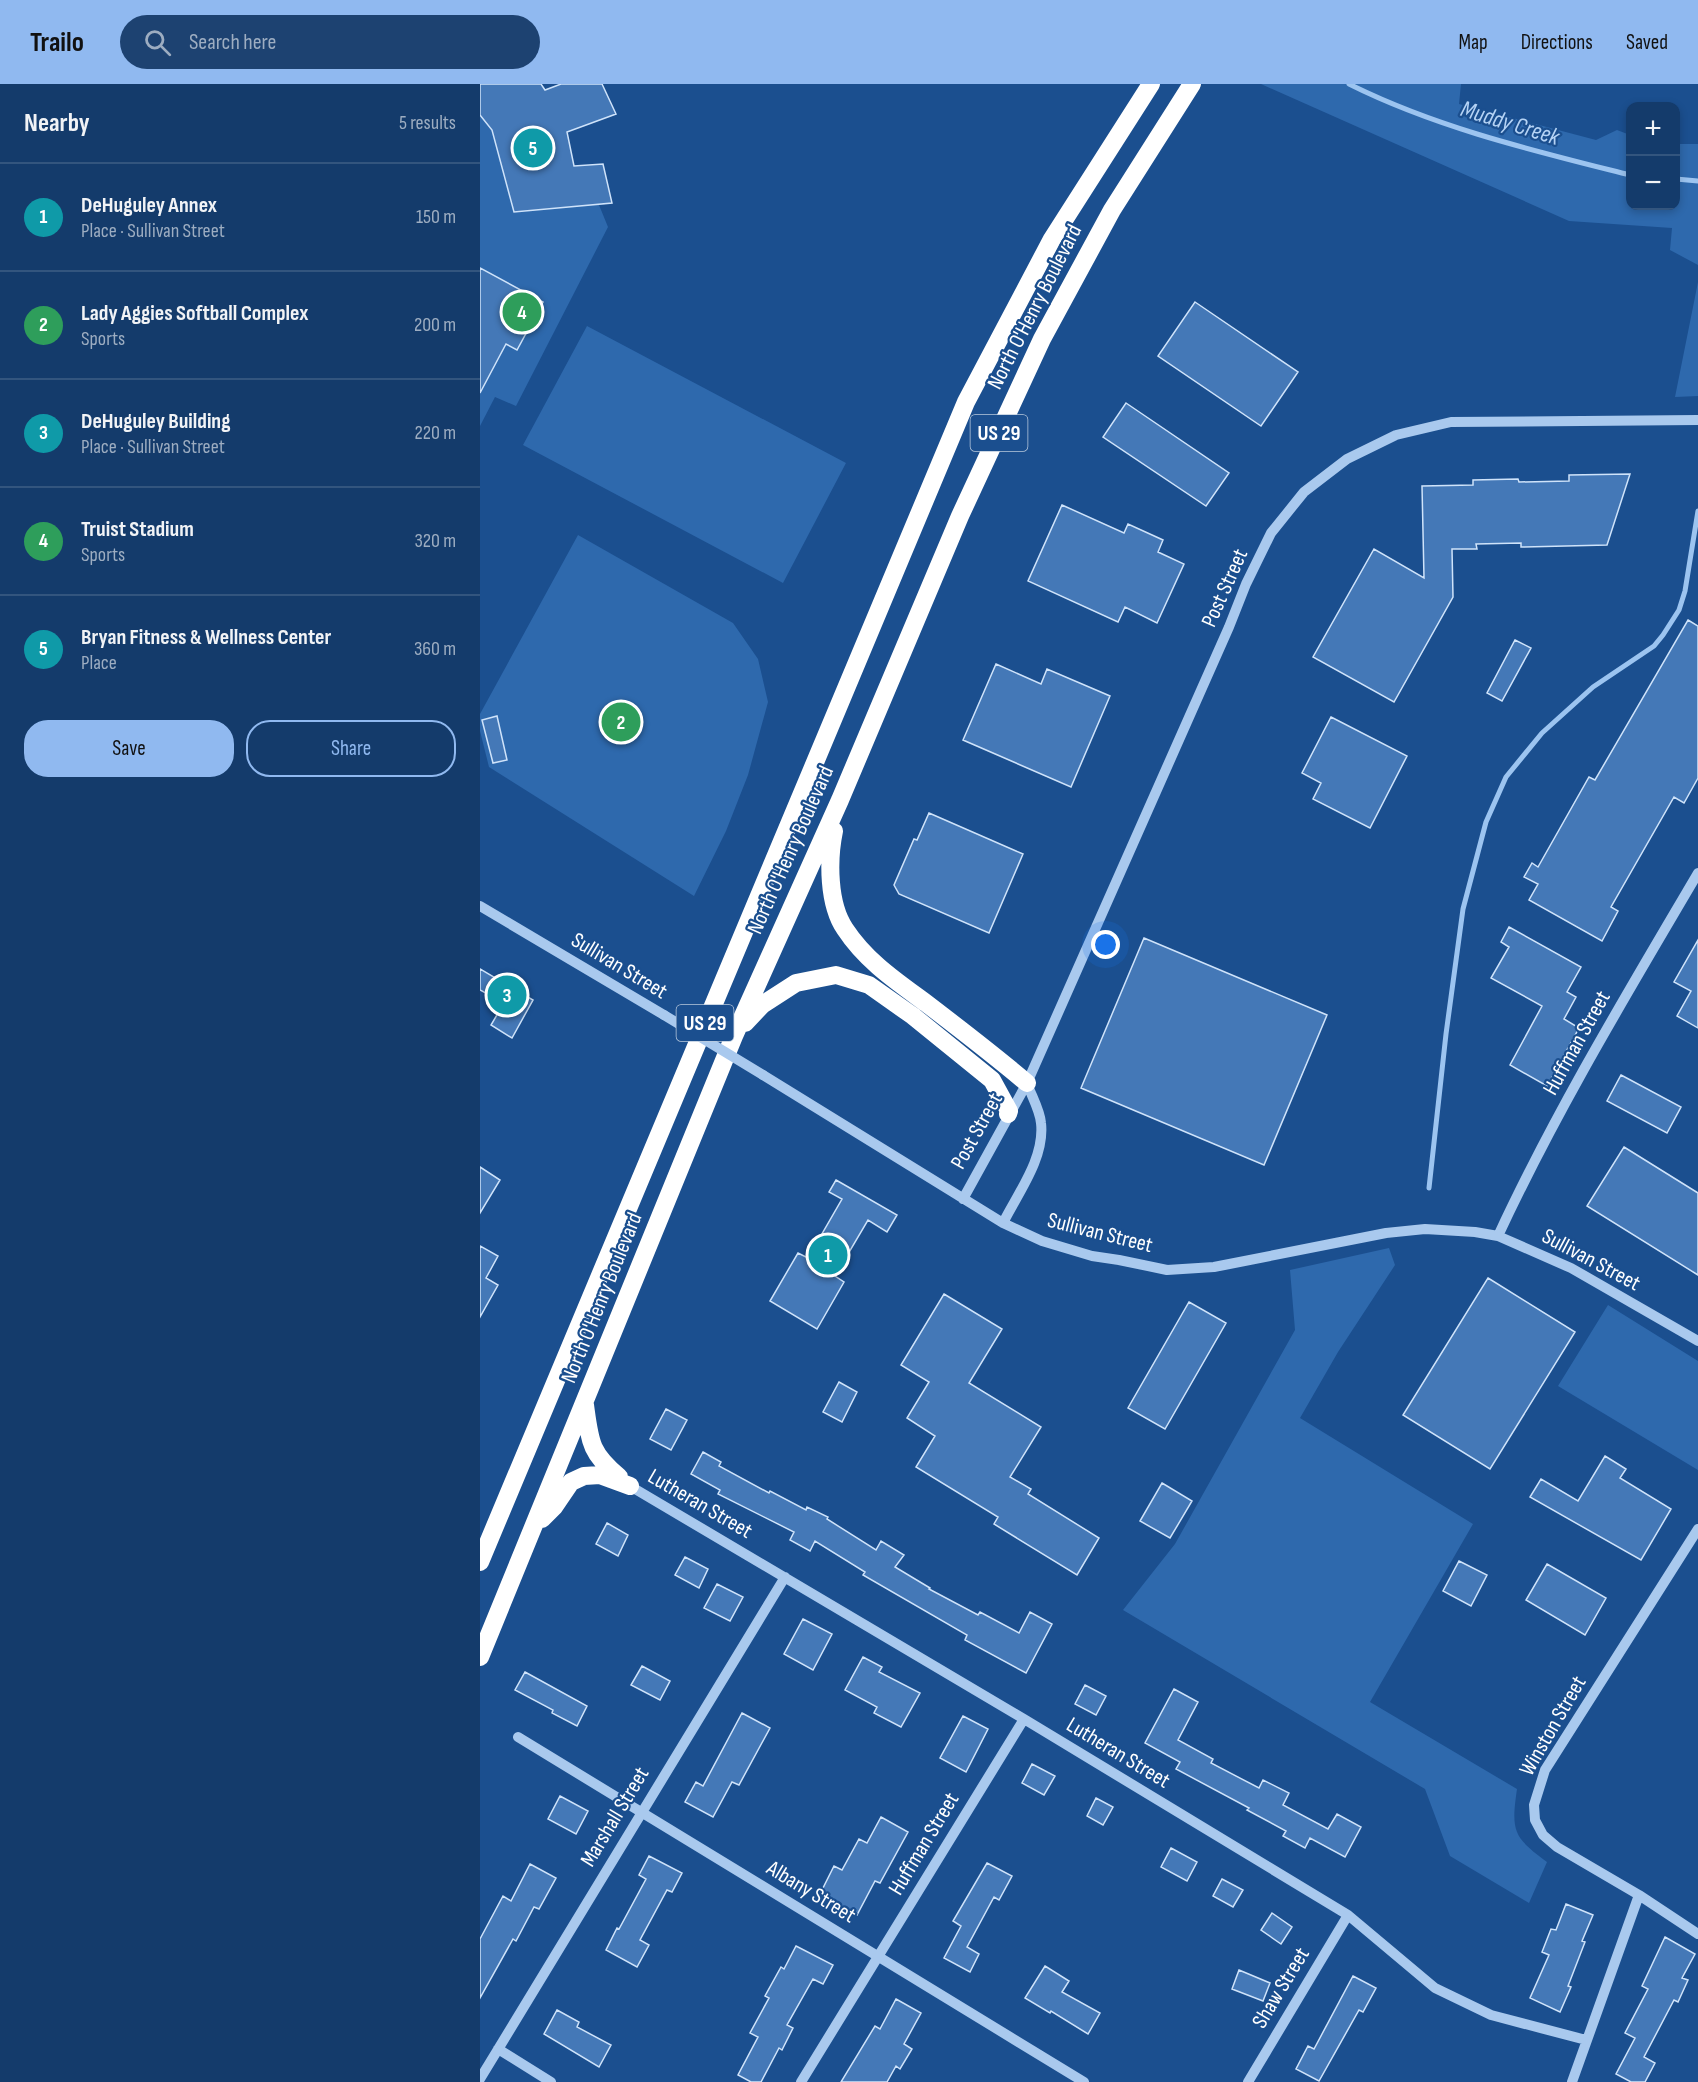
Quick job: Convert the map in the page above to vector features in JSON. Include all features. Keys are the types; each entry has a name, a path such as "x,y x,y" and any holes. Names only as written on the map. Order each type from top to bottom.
{"highway":[{"name":"North O'Henry Boulevard","path":"480,1562 966,402 1052,239 1151,84"},
{"name":"North O'Henry Boulevard","path":"480,1658 734,1036 840,800 960,516 1042,339 1112,210 1192,84"},
{"path":"840,800 830,850 831,892 843,928 871,962 993,1054 1027,1083"},
{"path":"734,1036 762,1005 796,983 836,975 869,985 913,1016 992,1080 1009,1111 1008,1114"},
{"path":"585,1403 590,1440 602,1462 630,1486"},
{"path":"532,1529 554,1507 571,1482 577,1479 600,1474 630,1486"}],"street":[{"name":"Post Street","path":"963,1199 1027,1083 1270,533 1304,492 1347,459 1396,435 1451,422 1698,420"},
{"name":"Huffman Street","path":"1498,1236 1527,1172 1621,1003 1698,873"},
{"name":"Sullivan Street","path":"480,906 763,1075 963,1199 1042,1241 1092,1256 1167,1270 1214,1267 1386,1233 1453,1229 1498,1236 1544,1255 1588,1276 1698,1341"},
{"name":"Post Street","path":"1003,1222 1032,1167 1040,1143 1042,1121 1027,1083"},
{"name":"Lutheran Street","path":"630,1486 1024,1719 1348,1915 1435,1988 1491,2015 1586,2040"},
{"name":"Winston Street","path":"1698,1529 1545,1770 1533,1805 1535,1820 1543,1835 1557,1847 1639,1895 1698,1934"},
{"name":"Marshall Street","path":"480,2079 785,1577"},
{"name":"Huffman Street","path":"801,2082 1024,1719"},
{"name":"Albany Street","path":"518,1737 1084,2082"},
{"path":"1572,2082 1639,1895"},
{"name":"Shaw Street","path":"1248,2082 1348,1915"},
{"path":"498,2049 551,2082"}],"shaded area":[{"path":"480,84 541,84 546,90 561,84 602,84 616,114 567,132 574,166 603,164 612,203 599,205 608,227 516,406 495,397 480,426"},
{"path":"1261,84 1461,84 1459,104 1596,140 1617,130 1626,133 1626,210 1680,210 1680,144 1698,144 1698,265 1670,250 1672,228 1569,221"},
{"path":"1698,282 1698,396 1675,397"},
{"path":"587,326 846,463 783,583 523,445"},
{"path":"578,535 733,623 758,659 768,702 748,775 726,831 694,896 489,767 480,731 480,714"},
{"path":"1389,1248 1395,1265 1338,1352 1300,1418 1473,1524 1370,1702 1517,1789 1514,1815 1517,1832 1527,1846 1547,1862 1529,1903 1450,1856 1425,1789 1123,1610 1175,1544 1295,1330 1290,1270"},
{"path":"1608,1305 1698,1361 1698,1470 1558,1386"}],"building":[{"path":"480,84 541,84 545,90 561,84 602,84 616,114 567,132 574,166 603,164 612,203 514,212 492,130 480,115"},
{"path":"480,268 543,302 517,350 506,344 480,393"},
{"path":"1195,302 1298,372 1261,426 1158,356"},
{"path":"1126,403 1229,473 1206,506 1103,437"},
{"path":"1630,474 1607,545 1521,547 1521,543 1476,544 1477,549 1452,549 1453,597 1394,702 1313,657 1374,549 1424,578 1422,486 1473,485 1473,480 1569,481 1569,475"},
{"path":"1062,505 1124,533 1128,524 1163,540 1158,552 1184,564 1157,623 1125,607 1118,622 1028,581"},
{"path":"1688,620 1698,626 1698,778 1684,803 1674,797 1611,907 1618,911 1602,941 1529,900 1538,884 1524,877 1532,863 1538,867 1589,777 1595,780"},
{"path":"1515,640 1531,648 1502,701 1487,693"},
{"path":"996,664 1041,684 1047,669 1110,696 1071,787 963,740"},
{"path":"497,716 507,760 493,763 482,720"},
{"path":"1331,717 1407,756 1370,828 1313,799 1321,783 1302,773"},
{"path":"929,813 1023,854 989,933 899,894 894,885 914,839 917,840"},
{"path":"1509,927 1581,967 1567,992 1576,997 1564,1019 1579,1028 1547,1086 1510,1065 1542,1006 1491,978 1509,947 1501,942"},
{"path":"1144,938 1327,1015 1264,1165 1081,1088"},
{"path":"1698,940 1698,1028 1677,1016 1691,991 1674,982"},
{"path":"480,969 533,1000 512,1038 491,1025 504,1003 480,990"},
{"path":"1621,1075 1681,1107 1667,1133 1607,1101"},
{"path":"1624,1147 1698,1193 1698,1275 1587,1206"},
{"path":"480,1167 500,1180 480,1213"},
{"path":"836,1180 897,1215 887,1232 868,1220 835,1276 844,1282 817,1329 770,1301 798,1253 808,1258 842,1199 829,1192"},
{"path":"480,1246 498,1256 486,1278 498,1285 480,1317"},
{"path":"1488,1278 1575,1332 1490,1469 1403,1415"},
{"path":"944,1294 1002,1329 969,1383 1041,1427 1010,1477 1031,1489 1028,1494 1099,1538 1077,1575 994,1524 998,1517 916,1467 935,1436 907,1418 929,1382 901,1365"},
{"path":"1189,1302 1226,1323 1165,1429 1128,1408"},
{"path":"839,1382 857,1392 842,1422 823,1412"},
{"path":"666,1409 687,1420 671,1450 650,1439"},
{"path":"703,1452 721,1462 719,1466 769,1493 770,1491 806,1510 807,1507 828,1517 827,1519 876,1550 881,1541 904,1555 895,1567 929,1589 978,1615 980,1612 1019,1633 1030,1612 1052,1624 1026,1673 965,1640 967,1635 863,1575 865,1572 815,1541 810,1551 790,1540 794,1532 718,1494 720,1490 691,1474"},
{"path":"1605,1456 1626,1469 1620,1478 1671,1509 1641,1560 1530,1497 1541,1479 1578,1501"},
{"path":"1162,1483 1192,1501 1170,1538 1140,1521"},
{"path":"607,1523 628,1535 618,1556 596,1544"},
{"path":"685,1557 708,1569 699,1588 675,1575"},
{"path":"1459,1561 1487,1575 1471,1606 1443,1591"},
{"path":"1547,1564 1606,1598 1585,1635 1526,1600"},
{"path":"717,1584 743,1597 730,1621 704,1608"},
{"path":"803,1619 832,1634 813,1670 784,1654"},
{"path":"863,1657 882,1667 879,1672 920,1693 901,1727 874,1713 877,1707 845,1690"},
{"path":"642,1666 670,1681 660,1700 631,1685"},
{"path":"525,1672 587,1706 577,1726 515,1690"},
{"path":"1085,1685 1106,1696 1096,1715 1075,1704"},
{"path":"1174,1689 1198,1702 1178,1740 1213,1759 1211,1763 1259,1788 1263,1780 1289,1793 1283,1805 1328,1829 1337,1814 1361,1827 1345,1857 1310,1838 1305,1848 1283,1836 1286,1831 1247,1810 1249,1808 1176,1769 1180,1762 1145,1743"},
{"path":"742,1713 770,1728 739,1785 732,1782 713,1817 685,1802 696,1782 703,1786"},
{"path":"963,1716 988,1729 966,1772 940,1758"},
{"path":"1032,1764 1055,1776 1044,1795 1022,1783"},
{"path":"560,1796 588,1811 576,1834 548,1819"},
{"path":"1096,1798 1113,1807 1103,1825 1087,1816"},
{"path":"881,1817 908,1832 880,1883 875,1881 857,1915 820,1894 834,1866 842,1870 859,1839 867,1843"},
{"path":"1171,1848 1197,1862 1187,1881 1161,1867"},
{"path":"649,1856 682,1873 672,1892 667,1890 640,1940 649,1945 637,1967 606,1950 646,1879 639,1875"},
{"path":"987,1863 1012,1876 999,1900 994,1897 967,1947 979,1954 970,1972 944,1958 961,1926 953,1921"},
{"path":"530,1864 556,1878 539,1909 534,1907 516,1941 513,1939 480,1998 480,1939 503,1896 511,1901"},
{"path":"1222,1879 1243,1890 1233,1907 1213,1896"},
{"path":"1566,1904 1593,1915 1568,1986 1571,1987 1560,2012 1530,1998 1549,1955 1542,1952 1551,1929 1556,1930"},
{"path":"1272,1913 1292,1927 1281,1944 1261,1930"},
{"path":"1665,1937 1695,1954 1682,1978 1688,1980 1678,2002 1674,2000 1644,2057 1655,2063 1645,2082 1631,2082 1616,2074 1635,2038 1625,2033 1648,1989 1642,1986"},
{"path":"796,1946 833,1965 823,1984 813,1979 787,2025 793,2028 782,2050 779,2048 761,2082 751,2082 738,2075 758,2037 750,2033 769,1998 765,1996 781,1967 784,1969"},
{"path":"1045,1966 1069,1981 1062,1992 1100,2013 1088,2034 1025,1998"},
{"path":"1239,1970 1270,1983 1263,2001 1232,1989"},
{"path":"1353,1976 1376,1988 1363,2012 1359,2010 1319,2081 1296,2069 1308,2046 1314,2049"},
{"path":"896,1999 921,2013 904,2044 912,2049 900,2069 896,2066 887,2082 841,2082 875,2026 880,2029"},
{"path":"557,2010 579,2022 577,2027 611,2045 599,2067 544,2034"}],"waterway":[{"name":"Muddy Creek","path":"1349,84 1382,100 1452,126 1626,174"},
{"name":"Muddy Creek","path":"1680,179 1698,181"},
{"path":"1429,1188 1463,909 1486,822 1506,777 1542,733 1593,687 1654,646 1663,635 1679,610 1685,591 1698,511"}],"place":[{"name":"Bryan Fitness & Wellness Center","path":"533,148"},
{"name":"Truist Stadium","path":"522,312"},
{"name":"Lady Aggies Softball Complex","path":"621,722"},
{"name":"DeHuguley Building","path":"507,995"},
{"name":"DeHuguley Annex","path":"828,1255"}]}
